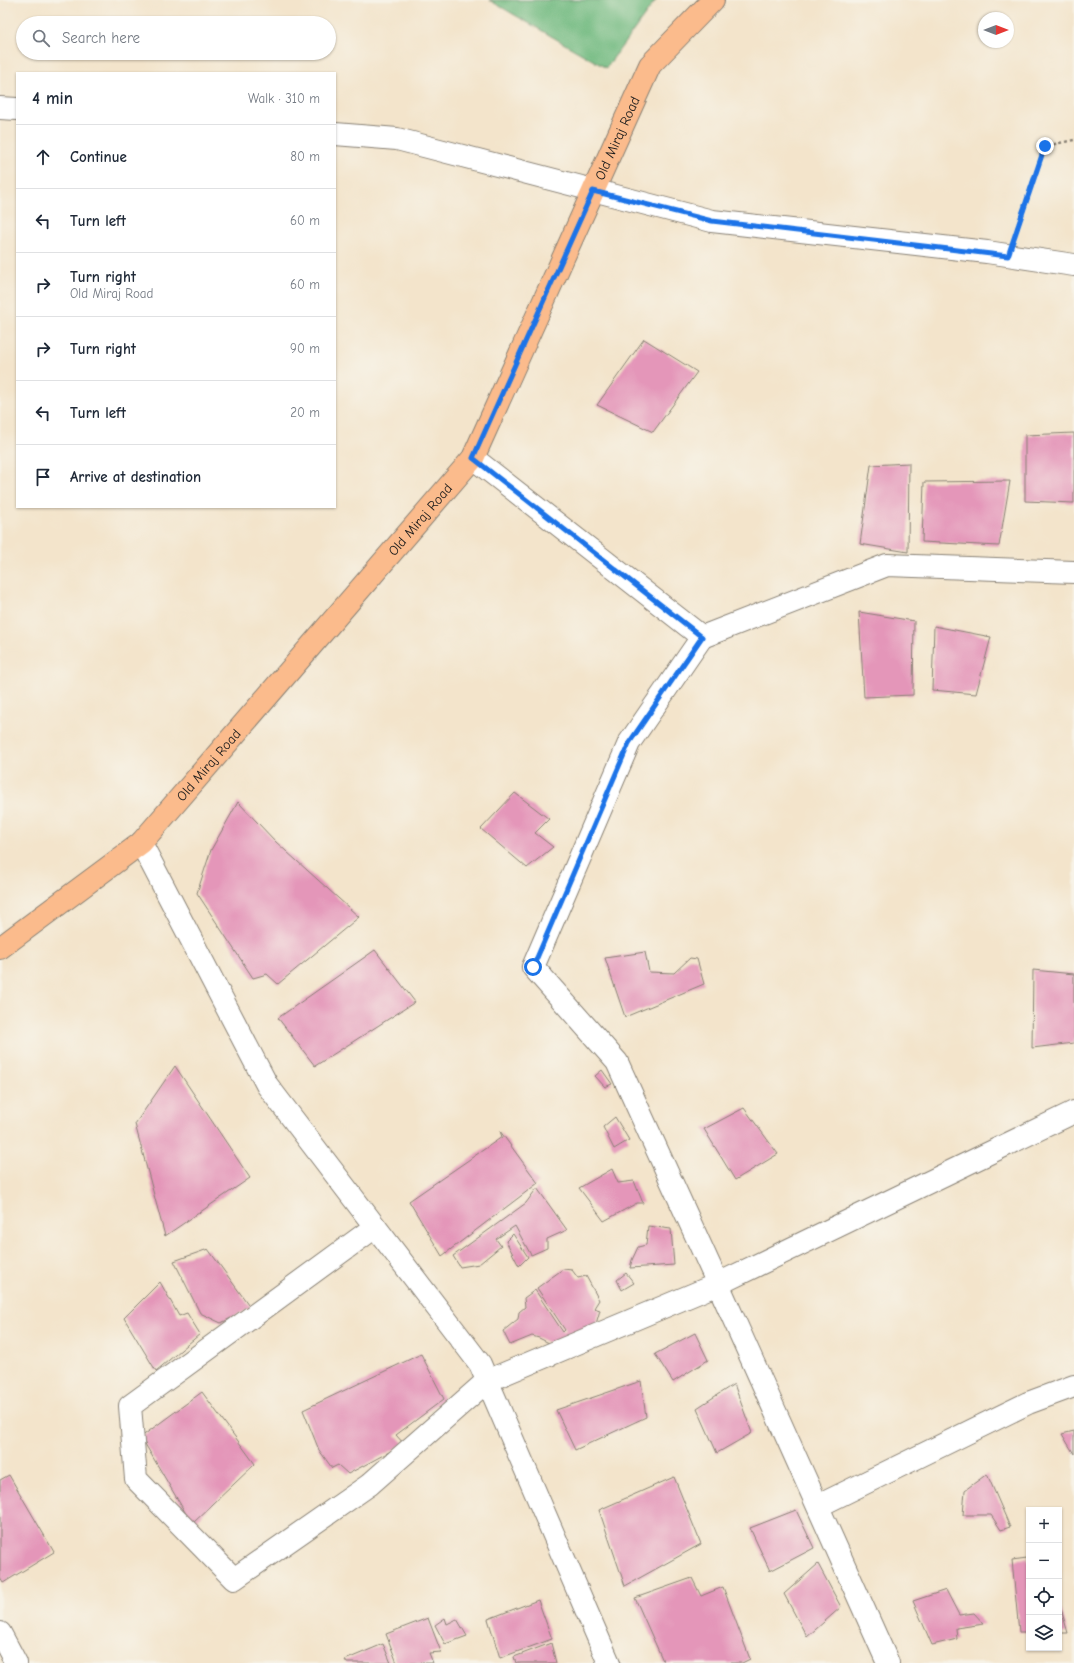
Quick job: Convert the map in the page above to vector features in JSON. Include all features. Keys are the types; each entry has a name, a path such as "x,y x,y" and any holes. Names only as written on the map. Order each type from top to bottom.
{"main road":[{"name":"Old Miraj Road","path":"0,948 141,843 473,458 650,65 713,0"}],"street":[{"path":"0,108 16,109"},
{"path":"336,134 397,139 712,221 1074,265"},
{"path":"473,458 702,637"},
{"path":"888,1663 617,1062 533,967 629,743 702,637 887,565 1074,572"},
{"path":"141,843 267,1085 480,1364 609,1663"},
{"path":"375,1227 130,1406 136,1479 234,1579 369,1485 487,1381 718,1284 1074,1112"},
{"path":"818,1506 1028,1403 1074,1386"},
{"path":"0,1633 16,1663"}],"path":[{"path":"1008,256 1045,146 1074,140"}],"green space":[{"path":"489,0 656,0 606,68"}],"building":[{"path":"644,339 697,372 653,432 597,405"},
{"path":"1074,433 1074,503 1025,501 1025,435"},
{"path":"909,463 908,552 860,544 871,465"},
{"path":"1010,481 999,546 922,542 924,482"},
{"path":"859,612 914,621 913,695 864,697"},
{"path":"934,626 991,637 976,694 932,690"},
{"path":"515,793 549,819 535,833 553,847 527,868 481,829"},
{"path":"238,802 276,842 359,917 278,984 267,974 253,978 197,893 211,850"},
{"path":"375,950 415,1002 315,1066 278,1018"},
{"path":"645,952 649,972 674,973 690,958 697,959 704,984 625,1017 605,958"},
{"path":"1033,970 1074,974 1074,1043 1032,1048"},
{"path":"175,1066 250,1178 165,1236 135,1124"},
{"path":"602,1070 612,1084 605,1087 595,1076"},
{"path":"744,1108 778,1154 735,1180 704,1129"},
{"path":"615,1117 629,1140 614,1149 603,1127"},
{"path":"500,1131 538,1183 442,1256 409,1201 502,1137"},
{"path":"612,1169 618,1183 634,1181 643,1203 637,1203 604,1221 579,1188"},
{"path":"537,1188 567,1230 547,1239 547,1248 531,1255 515,1226 496,1239 501,1246 479,1264 460,1267 453,1256 526,1203"},
{"path":"648,1226 671,1229 674,1265 630,1268 638,1247 646,1245"},
{"path":"513,1234 528,1257 519,1266 506,1241"},
{"path":"208,1249 251,1308 221,1323 200,1313 174,1261"},
{"path":"563,1269 572,1270 578,1278 586,1276 599,1300 594,1308 600,1310 596,1324 559,1348 532,1336 510,1345 503,1331 518,1319 519,1312 525,1307 524,1298 535,1290 563,1332 565,1330 537,1288"},
{"path":"626,1273 634,1283 622,1290 617,1280"},
{"path":"160,1282 179,1316 187,1313 200,1334 156,1371 124,1318"},
{"path":"695,1333 708,1360 673,1382 655,1354"},
{"path":"421,1354 444,1399 396,1435 404,1444 348,1474 338,1465 332,1468 319,1450 303,1410"},
{"path":"641,1381 646,1417 575,1450 556,1410"},
{"path":"734,1384 752,1433 717,1453 697,1408"},
{"path":"202,1392 255,1464 192,1524 141,1437"},
{"path":"1074,1431 1074,1454 1062,1434"},
{"path":"987,1474 1010,1527 1001,1530 991,1515 963,1515 965,1490"},
{"path":"9,1475 54,1552 3,1583 0,1578 0,1480"},
{"path":"674,1477 701,1544 625,1586 599,1510"},
{"path":"796,1510 814,1548 770,1571 750,1528"},
{"path":"1026,1558 1026,1632 1019,1632 1012,1560"},
{"path":"818,1564 841,1607 807,1637 784,1594"},
{"path":"692,1578 701,1596 723,1587 750,1659 742,1663 664,1663 635,1598"},
{"path":"946,1590 959,1615 974,1613 984,1624 956,1628 957,1639 932,1645 913,1601"},
{"path":"538,1600 552,1639 500,1658 488,1619"},
{"path":"1062,1612 1068,1633 1062,1633"},
{"path":"428,1618 441,1652 429,1653 433,1663 397,1663 386,1634"},
{"path":"445,1618 447,1624 457,1619 467,1636 445,1644 435,1625"},
{"path":"551,1643 556,1663 516,1663 514,1657"},
{"path":"383,1644 391,1663 347,1663 345,1660"}],"route":[{"path":"533,967 629,743 702,637 473,458 593,191 712,221 987,252 1008,256 1045,146"}]}
